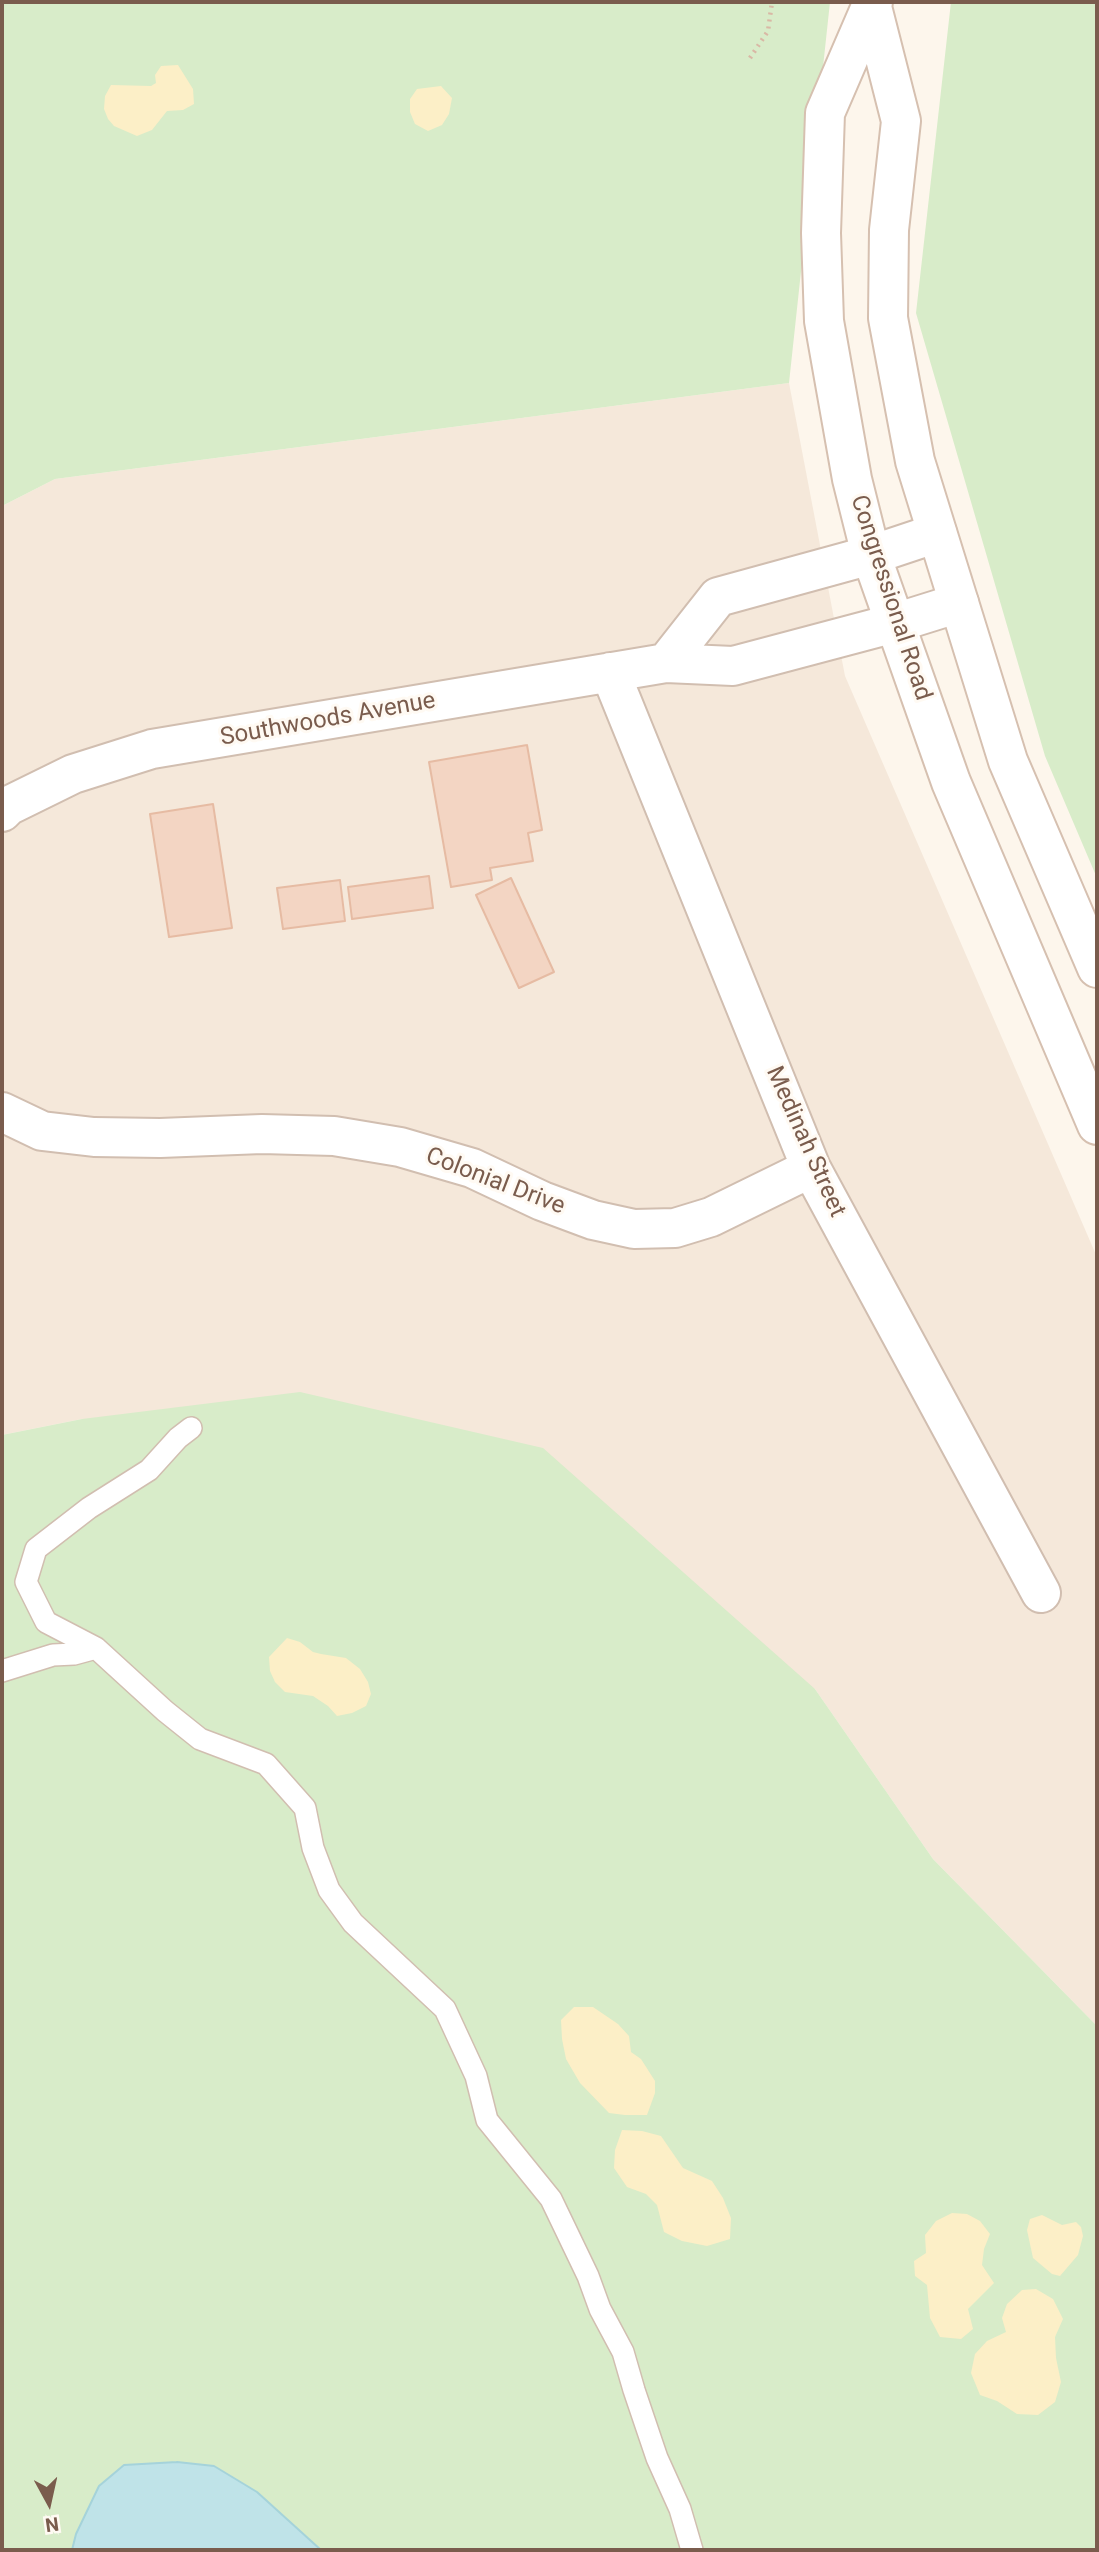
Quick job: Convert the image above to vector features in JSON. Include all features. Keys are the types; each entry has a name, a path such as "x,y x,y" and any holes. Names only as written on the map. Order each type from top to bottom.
{"street":[{"name":"Congressional Road","path":"872,4 901,121 889,230 888,318 915,461 1008,761 1097,968"},
{"name":"Congressional Road","path":"872,4 825,113 821,233 824,321 852,479 871,555 951,782 1097,1125"},
{"path":"666,663 718,597 871,555 937,533"},
{"name":"Southwoods Avenue","path":"2,812 8,806 73,774 152,749 666,663 733,666 959,603"},
{"name":"Medinah Street","path":"610,672 811,1168 1041,1592"},
{"name":"Colonial Drive","path":"2,1112 42,1131 94,1137 160,1138 262,1134 334,1136 400,1147 472,1168 542,1201 593,1220 634,1229 675,1228 711,1217 811,1168"}],"lane":[{"path":"191,1428 178,1438 149,1470 89,1508 36,1549 26,1582 46,1622 96,1648 200,1739 266,1764 304,1808 313,1847 329,1890 354,1923 445,2009 476,2076 487,2120 551,2199 583,2264 600,2309 623,2352 657,2458 681,2509 692,2550"},
{"path":"2,1671 53,1655 74,1654 96,1648"}],"path":[{"path":"750,58 768,31 772,2"}],"shaded area":[{"path":"789,383 845,676 1097,1257 1097,2026 933,1859 815,1689 82,1419 2,1435 2,506 55,479"}],"green space":[{"path":"2,2 830,2 789,383 55,479 2,506"},
{"path":"951,2 1097,2 1097,878 1045,756 916,313"},
{"path":"300,1392 543,1448 815,1689 933,1859 1097,2026 1097,2550 2,2550 2,1435 82,1419"}],"sand":[{"path":"178,65 193,89 194,104 183,110 167,111 152,130 137,136 114,126 104,109 105,96 111,85 151,86 156,83 155,75 161,66"},
{"path":"441,86 452,98 449,114 442,125 428,131 415,124 410,112 410,99 417,89"},
{"path":"287,1638 300,1642 313,1652 346,1658 360,1669 371,1694 366,1706 337,1716 313,1696 285,1692 275,1682 270,1671 269,1657"},
{"path":"574,2007 593,2007 618,2024 629,2036 631,2052 641,2059 655,2081 655,2093 647,2115 609,2113 580,2083 566,2059 562,2039 561,2020"},
{"path":"622,2130 661,2136 683,2168 712,2181 731,2218 730,2239 707,2246 682,2241 664,2232 657,2205 646,2194 627,2187 614,2168 615,2150"},
{"path":"952,2213 967,2214 980,2221 990,2234 982,2265 994,2283 968,2309 973,2329 961,2339 940,2337 930,2318 927,2285 915,2276 914,2261 926,2253 925,2235 936,2221"},
{"path":"1042,2215 1062,2225 1076,2222 1081,2227 1083,2236 1078,2255 1060,2276 1052,2274 1033,2258 1027,2230 1030,2219"},
{"path":"1036,2289 1053,2299 1063,2319 1055,2337 1061,2382 1055,2402 1038,2415 1017,2414 997,2401 980,2395 971,2373 975,2354 987,2341 1006,2332 1002,2318 1007,2304 1022,2290"}],"water":[{"path":"177,2462 214,2466 257,2492 321,2550 72,2550 76,2534 99,2486 124,2465"}],"building":[{"path":"527,745 542,830 528,833 533,861 490,868 492,880 451,887 429,762"},
{"path":"213,804 232,928 169,937 150,814"},
{"path":"429,876 433,908 352,919 348,887"},
{"path":"511,878 554,972 519,988 476,895"},
{"path":"340,880 345,921 283,929 277,888"}]}
